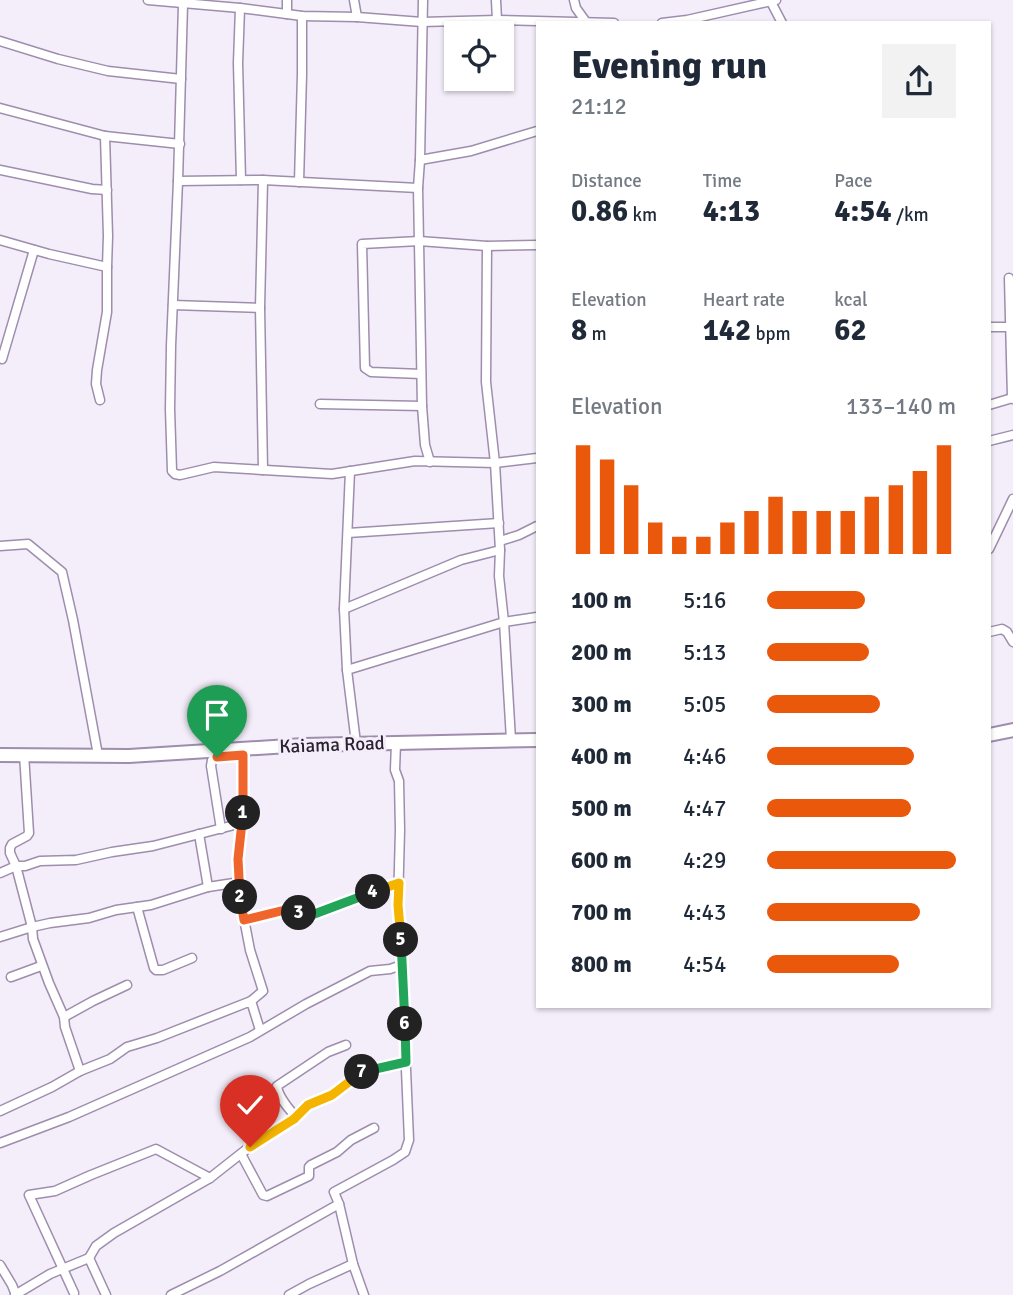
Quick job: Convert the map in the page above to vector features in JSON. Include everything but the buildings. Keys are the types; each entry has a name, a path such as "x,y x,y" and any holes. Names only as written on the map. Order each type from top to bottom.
{"highway":[{"path":"991,734 1013,730"},
{"name":"Kaiama Road","path":"0,755 129,756 243,752 304,744 536,740"}],"street":[{"path":"148,0 302,16 422,22 542,21"},
{"path":"287,0 287,13"},
{"path":"354,0 357,17"},
{"path":"422,0 418,188 421,374 425,445 430,462"},
{"path":"496,0 497,20"},
{"path":"574,0 585,21"},
{"path":"679,21 772,0 781,21"},
{"path":"184,4 170,409 172,471 180,475 214,467 332,474 415,461 495,463 536,458"},
{"path":"240,8 238,63 242,180"},
{"path":"299,182 302,16"},
{"path":"0,41 108,71 181,79"},
{"path":"0,108 105,136 180,144"},
{"path":"420,160 471,151 536,131"},
{"path":"100,400 96,377 107,312 105,136"},
{"path":"105,149 119,138"},
{"path":"0,170 92,190 107,190"},
{"path":"263,180 260,308 263,470"},
{"path":"178,181 263,180 418,188"},
{"path":"0,240 107,267"},
{"path":"421,374 370,372 365,368 362,244 419,241 487,246 536,245"},
{"path":"487,246 486,382 495,463 499,576 510,740"},
{"path":"0,358 2,359 34,250"},
{"path":"991,404 1013,398 1009,278"},
{"path":"173,304 260,308"},
{"path":"991,327 1012,327"},
{"path":"320,404 422,406"},
{"path":"991,440 1013,435"},
{"path":"350,471 345,609 347,670 356,743"},
{"path":"991,545 1013,499"},
{"path":"348,533 499,523"},
{"path":"345,609 500,546 536,526"},
{"path":"0,546 28,544 62,572 81,660 97,755"},
{"path":"347,670 504,622 536,617"},
{"path":"991,632 1003,629 1013,642"},
{"path":"362,1294 334,1192 405,1152 409,1140 398,905 400,830 399,782 395,770 396,743"},
{"path":"0,1111 110,1059 127,1047 251,1001 264,991 250,950 240,882 238,859 242,823 243,752 212,760 220,829"},
{"path":"24,754 29,829 27,836 12,844 10,853 33,927 33,939 41,966 64,1017 80,1071"},
{"path":"0,873 16,866 40,861 76,860 153,846 242,823"},
{"path":"200,834 208,887"},
{"path":"0,937 50,923 89,919 208,887 240,882"},
{"path":"244,920 297,907 301,919 399,883"},
{"path":"138,907 156,970 163,970 192,958"},
{"path":"1,1140 82,1112 250,1037 370,971 402,965"},
{"path":"11,977 41,966"},
{"path":"64,1017 127,985"},
{"path":"251,1001 260,1030"},
{"path":"296,1117 277,1086 328,1052 346,1045"},
{"path":"0,1265 15,1295 50,1274 89,1258 96,1246 114,1233 210,1178 257,1141 296,1117 308,1105 332,1095 361,1072 406,1062"},
{"path":"241,1154 262,1195 267,1196 309,1176 311,1165 374,1128"},
{"path":"74,1293 29,1195 55,1191 156,1149 210,1178"},
{"path":"171,1295 339,1205"},
{"path":"89,1258 106,1295"},
{"path":"289,1295 354,1264"}],"route":[{"path":"217,757 243,755 243,814 238,859 244,920 297,907 301,919 399,883 406,1062 361,1072 332,1095 308,1105 296,1117 250,1147"}]}
